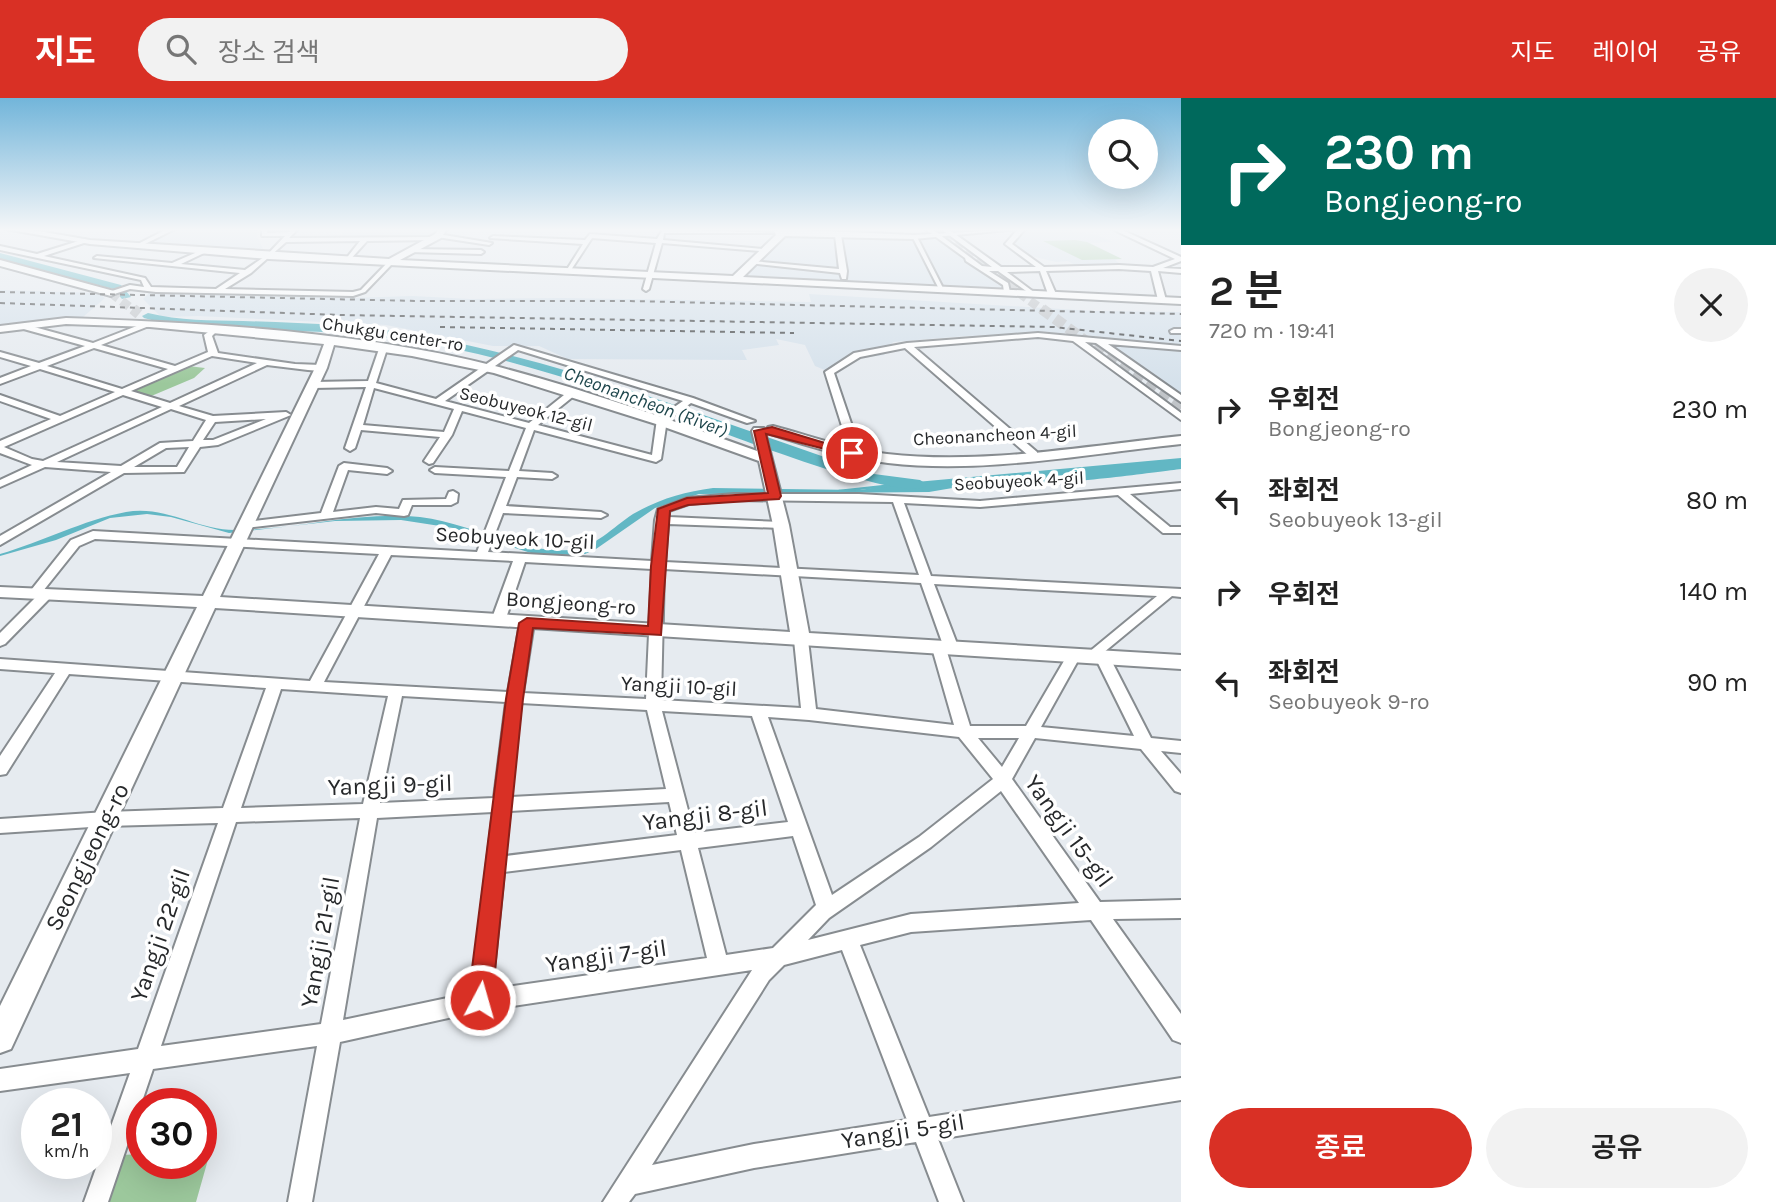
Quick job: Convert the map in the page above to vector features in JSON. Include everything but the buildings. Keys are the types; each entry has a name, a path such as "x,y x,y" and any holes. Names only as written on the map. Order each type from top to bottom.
{"street":[{"path":"65,281 112,293 140,281"},
{"path":"143,281 144,284 156,290"},
{"path":"218,291 235,281"},
{"path":"129,287 156,290 360,293 372,281"},
{"path":"646,289 648,281"},
{"path":"767,281 942,289 1029,290 1052,295 1181,301"},
{"path":"844,281 845,285"},
{"path":"937,281 942,289"},
{"path":"1000,281 1006,284 1007,290"},
{"path":"1016,281 1029,290"},
{"path":"1046,281 1052,295"},
{"path":"1157,281 1162,300"},
{"path":"0,381 150,324 139,314"},
{"name":"Chukgu center-ro","path":"0,329 66,321 150,324 330,341 490,365 572,393 663,418 765,457"},
{"path":"23,326 177,369"},
{"path":"212,353 208,335 215,329"},
{"path":"862,454 852,442 829,372 852,357 907,345 1031,335 1181,348"},
{"path":"1073,337 1181,417"},
{"path":"1096,339 1181,399"},
{"name":"Seongjeong-ro","path":"0,1038 242,533 292,415 313,385 330,341"},
{"path":"1086,346 1090,343 1105,345"},
{"path":"907,345 1033,454"},
{"name":"Cheonancheon 4-gil","path":"490,365 517,347 688,401 761,428 862,454 926,460 1033,454 1181,440"},
{"path":"350,448 383,349"},
{"path":"0,447 212,353 305,368 321,368"},
{"path":"0,354 212,419 292,415"},
{"path":"0,484 267,362"},
{"path":"436,403 490,365"},
{"name":"Seobuyeok 12-gil","path":"313,385 372,384 656,459 663,418"},
{"path":"481,556 531,426 572,393"},
{"path":"0,398 60,419"},
{"path":"663,418 688,401"},
{"path":"459,408 432,466 552,476"},
{"path":"0,541 164,445 229,439 292,415"},
{"path":"0,447 30,462 44,464 180,470 212,419"},
{"path":"358,427 447,435"},
{"path":"761,428 790,574 809,714"},
{"path":"326,514 344,466 387,471"},
{"name":"Seobuyeok 4-gil","path":"661,520 664,509 687,501 774,491 979,504 1181,486"},
{"path":"1121,492 1167,531 1181,530"},
{"path":"0,641 40,594 75,543 93,535 242,533 326,514 376,510 404,513 407,502 452,502 453,494"},
{"name":"Yangji 15-gil","path":"897,499 926,580 946,649 964,732 1003,780 1181,1032"},
{"path":"499,509 601,515"},
{"path":"719,966 653,706 661,520 781,525"},
{"path":"0,532 13,532"},
{"name":"Seobuyeok 10-gil","path":"242,533 387,550 481,556 1175,592"},
{"path":"314,687 387,550"},
{"path":"498,621 520,558"},
{"name":"Bongjeong-ro","path":"0,592 209,602 1181,662"},
{"path":"621,1193 762,973 827,908 925,842 1003,780 1030,732 1089,657 1175,592"},
{"path":"480,1000 514,699 527,623"},
{"path":"1089,657 1147,746 1181,786"},
{"path":"0,664 173,675"},
{"path":"0,769 65,669"},
{"name":"Yangji 10-gil","path":"173,675 314,687 809,714 964,732 1030,732 1147,746 1181,747"},
{"name":"Yangji 22-gil","path":"96,1202 275,684"},
{"name":"Yangji 21-gil","path":"300,1202 370,811 396,691"},
{"name":"Yangji 8-gil","path":"495,865 798,828 758,711"},
{"name":"Yangji 9-gil","path":"0,826 106,819 370,811 676,795"},
{"path":"798,828 827,908"},
{"name":"Yangji 7-gil","path":"0,1080 331,1033 480,1000 777,957 911,923 1096,911 1181,909"},
{"path":"847,938 951,1202"},
{"name":"Yangji 5-gil","path":"621,1193 754,1156 1181,1089"}],"shaded area":[{"path":"802,281 997,281 1013,292"},
{"path":"0,290 98,293 105,298 83,317 0,325"},
{"path":"149,293 352,298 412,296 470,299 811,302 809,294 1094,311 1181,312 1181,330 1177,332 1181,333 1181,347 1068,333 966,336 893,342 884,355 862,358 832,373 815,366 805,345 776,339 779,345 742,350 747,360 568,359 539,346 493,346 386,325 198,316 161,317 143,299"},
{"path":"1111,344 1181,349 1181,394"}],"green space":[{"path":"188,366 205,368 194,378 149,397 133,392"},
{"path":"121,1155 126,1155 126,1179 203,1179 196,1202 105,1202"}],"water":[{"path":"1181,458 1181,466 982,483 929,492 699,494 655,508 585,554 531,553 453,528 401,520 335,521 285,527 373,516 420,517 458,525 531,547 569,550 595,541 652,504 713,488 861,490 894,484"},
{"path":"126,512 154,512 221,529 280,527 229,533 171,517 147,514 110,518 56,540 0,556 78,526"}],"waterway":[{"name":"Cheonancheon (River)","path":"93,281 117,287 126,297"},
{"name":"Cheonancheon (River)","path":"148,316 182,323 289,326 381,333 484,352 651,402 872,479 920,485"},
{"name":"Cheonancheon (River)","path":"1012,479 1065,477 1181,464"},
{"path":"839,491 894,485"}],"tunnel":[{"path":"1002,281 1044,311"},
{"path":"111,293 135,311"},
{"path":"133,309 139,314"},
{"path":"1042,309 1181,411"}],"railway":[{"path":"0,292 419,301 629,301 1181,314"},
{"path":"0,303 341,315 1054,327 1181,341"},
{"path":"440,327 794,333"}],"route":[{"path":"480,1000 514,699 527,623 656,631 661,520 664,509 687,501 775,496 759,431 772,430 852,453"}]}
